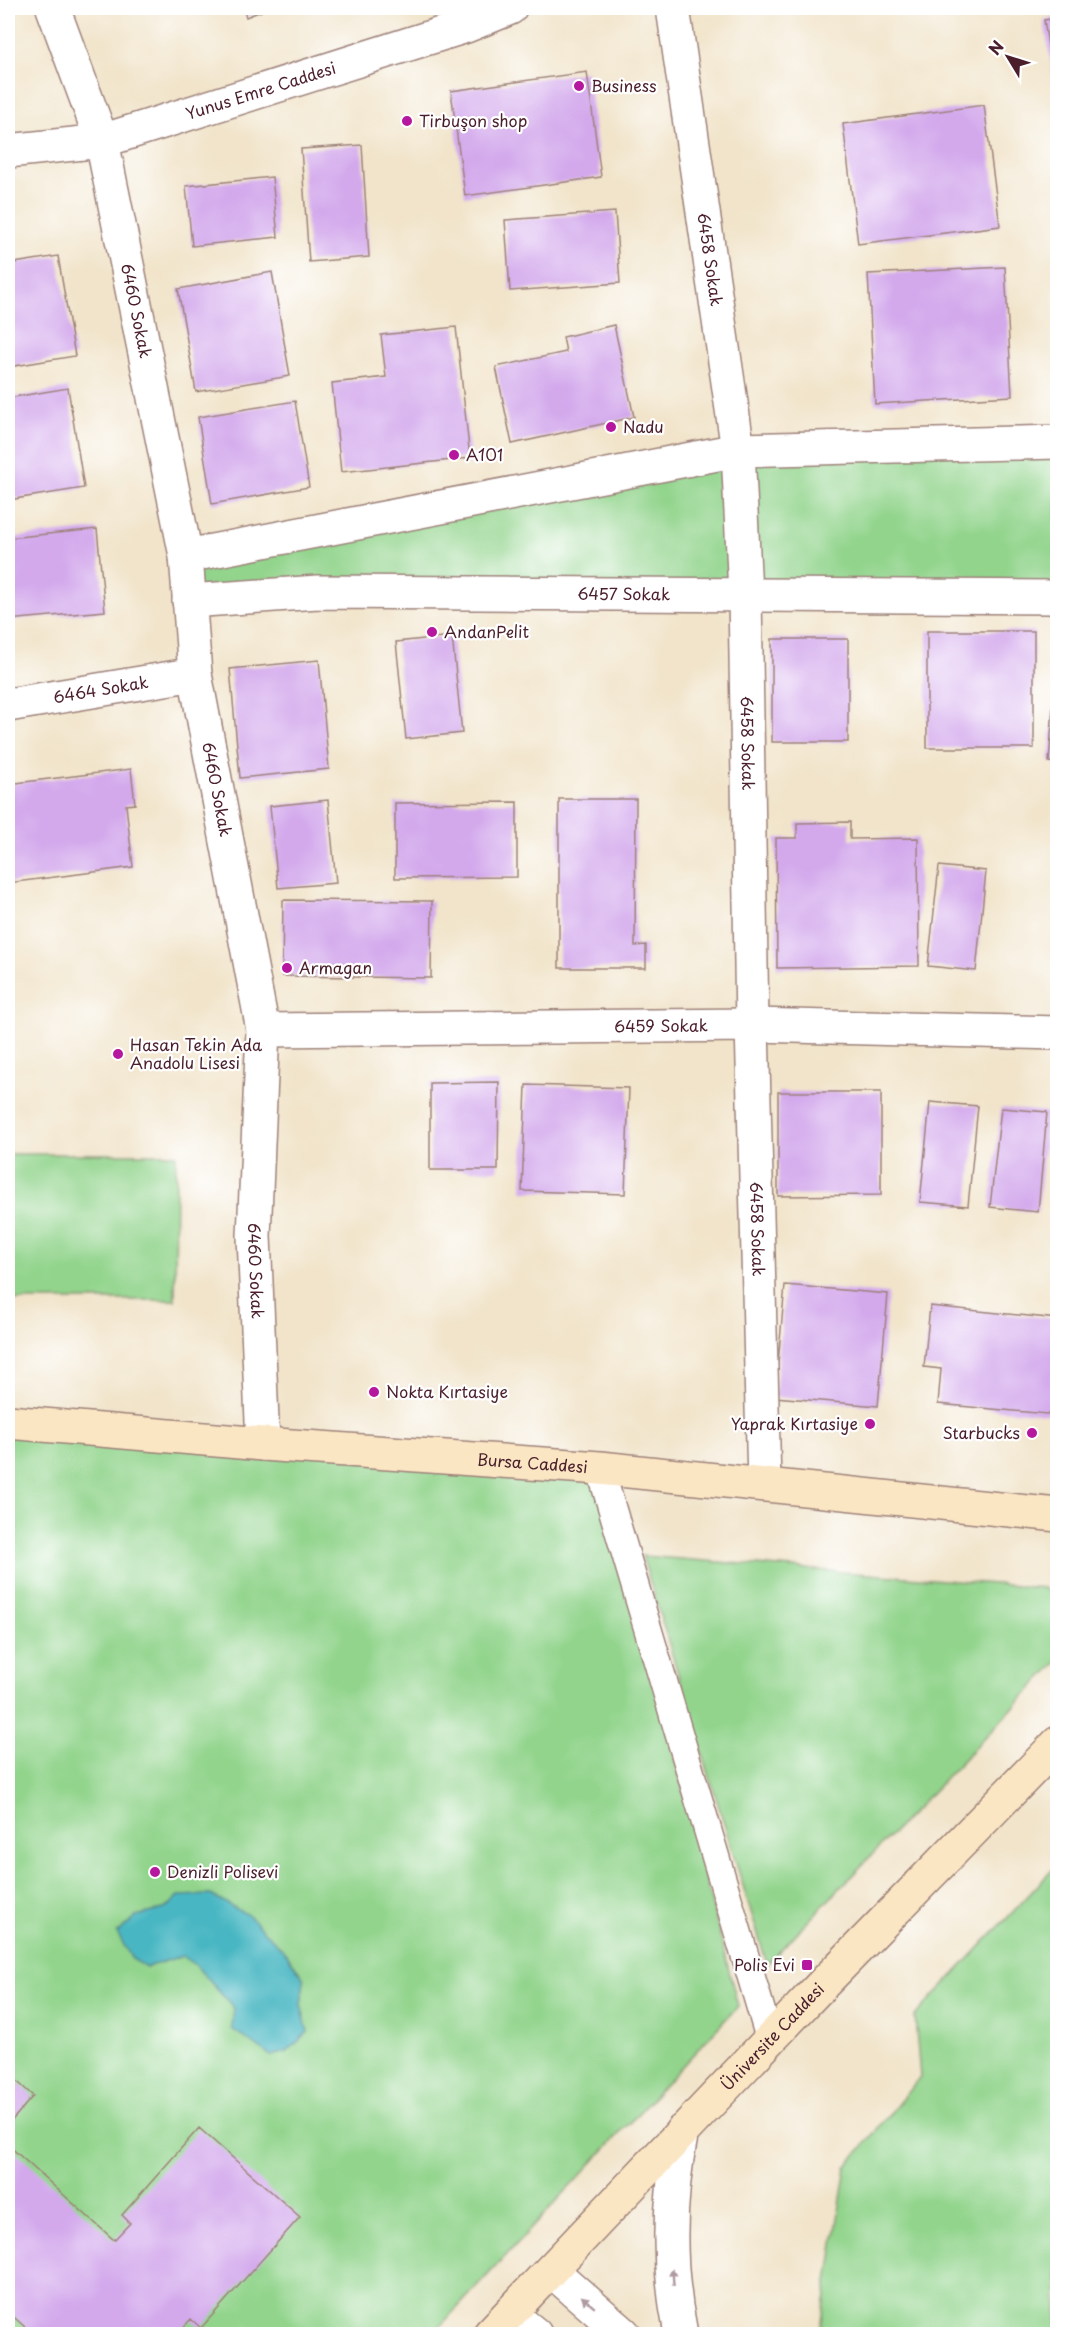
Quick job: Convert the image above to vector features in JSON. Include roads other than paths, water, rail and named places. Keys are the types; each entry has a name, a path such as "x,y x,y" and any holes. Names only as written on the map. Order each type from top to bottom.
{"main road":[{"name":"Bursa Caddesi","path":"8,1422 263,1444 600,1468 1058,1515"},
{"name":"Üniversite Caddesi","path":"500,2324 682,2131 1058,1743"}],"street":[{"name":"6460 Sokak","path":"53,8 102,141 186,556 195,674 263,1030 254,1236 263,1444"},
{"name":"Yunus Emre Caddesi","path":"8,151 102,141 466,26 510,8"},
{"name":"6458 Sokak","path":"673,8 738,450 745,594 752,1025 764,1484"},
{"path":"186,556 738,450 1058,442"},
{"name":"6457 Sokak","path":"189,601 318,592 1058,597"},
{"name":"6464 Sokak","path":"8,705 195,674"},
{"name":"6459 Sokak","path":"263,1030 752,1025 1058,1033"},
{"path":"600,1468 770,2040"},
{"path":"681,2334 675,2307 670,2239 675,2168 682,2131"},
{"path":"551,2270 624,2334"},
{"path":"500,2324 535,2334"}],"water":[{"path":"211,1895 248,1915 287,1954 304,1979 301,2005 308,2032 287,2052 271,2056 232,2029 234,2008 196,1966 182,1956 146,1967 132,1959 117,1933 137,1916 167,1908 179,1896"}],"place":[{"name":"Business","path":"579,86"},
{"name":"Tirbuşon shop","path":"407,121"},
{"name":"Nadu","path":"611,427"},
{"name":"A101","path":"454,455"},
{"name":"AndanPelit","path":"432,632"},
{"name":"Armagan","path":"287,968"},
{"name":"Hasan Tekin Ada Anadolu Lisesi","path":"118,1054"},
{"name":"Nokta Kırtasiye","path":"374,1392"},
{"name":"Yaprak Kırtasiye","path":"870,1424"},
{"name":"Starbucks","path":"1032,1433"},
{"name":"Denizli Polisevi","path":"155,1872"},
{"name":"Polis Evi","path":"807,1965"}]}
